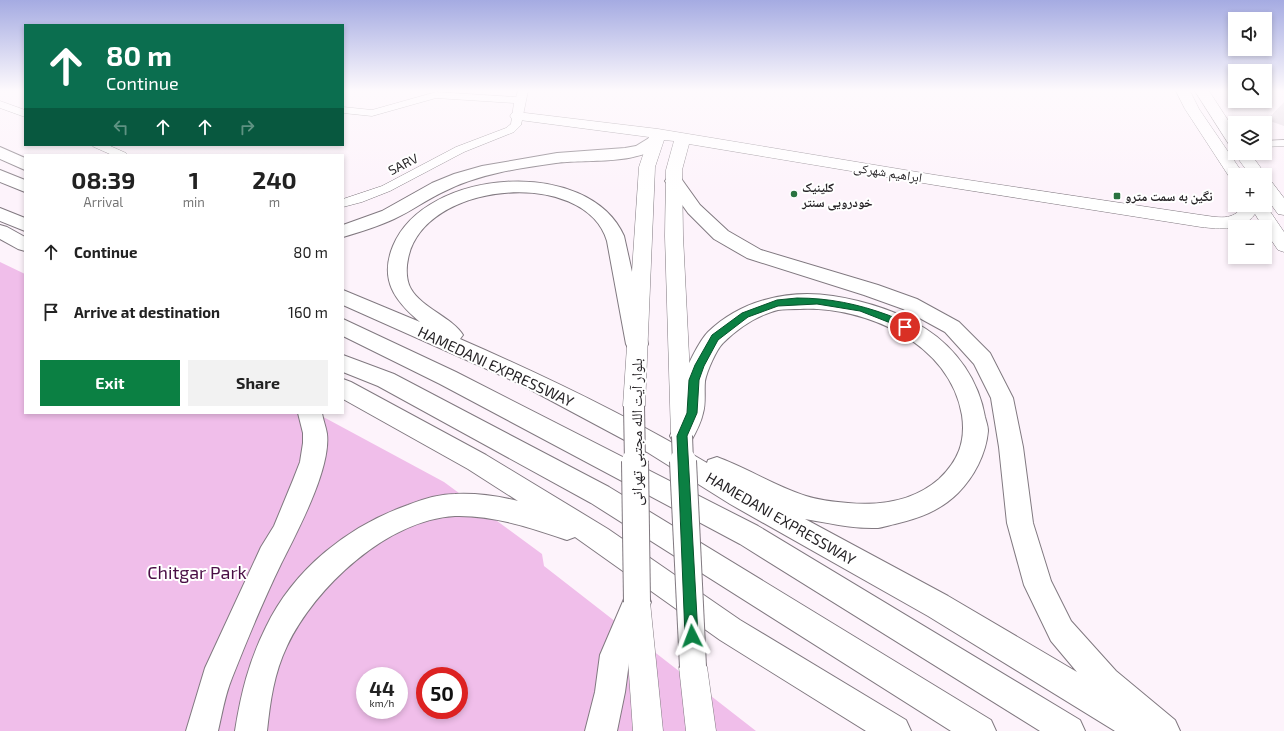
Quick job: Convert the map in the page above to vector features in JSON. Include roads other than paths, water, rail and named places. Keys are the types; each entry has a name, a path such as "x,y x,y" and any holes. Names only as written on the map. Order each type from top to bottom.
{"highway":[{"path":"344,231 388,214 443,185 472,174 538,161 641,150 655,143"},
{"path":"0,152 24,164"},
{"path":"0,175 24,187"},
{"path":"674,181 694,209 721,235 754,254 871,290 910,304 952,327 982,358 1002,398 1011,447 1020,522 1038,585 1061,631 1100,677 1164,731"},
{"path":"526,377 443,329 418,309 401,289 396,263 408,235 417,223 428,213 449,201 475,192 490,189 514,187 540,188 570,196 584,202 595,210 611,227 616,238 637,344"},
{"path":"0,214 24,225"},
{"path":"0,231 24,244"},
{"name":"HAMEDANI EXPRESSWAY","path":"344,297 526,377 656,445 739,496 938,606 1088,696 1143,731"},
{"path":"656,445 712,466 804,507 848,515 880,516 924,504 942,492 958,476 970,457 976,430 971,401 959,375 942,354 918,334 891,320 861,308 817,301 797,301 777,303 745,315 715,338 700,365 694,380 692,413 682,436"},
{"name":"HAMEDANI EXPRESSWAY","path":"344,327 455,382 749,535 1070,731"},
{"path":"344,363 386,380 600,495 980,731"},
{"path":"344,389 477,462 599,538 730,630 895,731"},
{"path":"202,731 216,679 271,556 284,533 308,474 315,443 310,414"},
{"path":"251,731 256,695 264,667 288,615 307,588 322,572 351,547 376,530 408,515 454,505 495,507 534,517 599,538"},
{"path":"601,731 610,692 615,656 637,602"}],"main road":[{"name":"ابراهیم شهرکی","path":"547,125 1228,234"},
{"path":"1203,125 1231,168"},
{"name":"بلوار آیت الله مجتبی تهرانی","path":"648,731 637,602 634,406 647,167 655,143"},
{"path":"1217,147 1228,146"},
{"path":"680,147 674,170 674,236 693,667 701,731"},
{"name":"ابراهیم شهرکی","path":"680,147 927,179 1201,221 1225,223 1240,220 1249,212"},
{"path":"1272,194 1284,210"},
{"path":"1262,212 1284,246"},
{"path":"1272,250 1284,256"}],"street":[{"name":"SARV","path":"344,203 374,194 406,179 455,152 510,130 513,125"},
{"path":"1272,144 1284,143"},
{"path":"105,146 120,154"}],"place":[{"name":"کلینیک خودرویی سنتر","path":"794,194"},
{"name":"نگین به سمت مترو","path":"1117,196"}],"park label":[{"name":"Chitgar Park","path":"197,572"}]}
